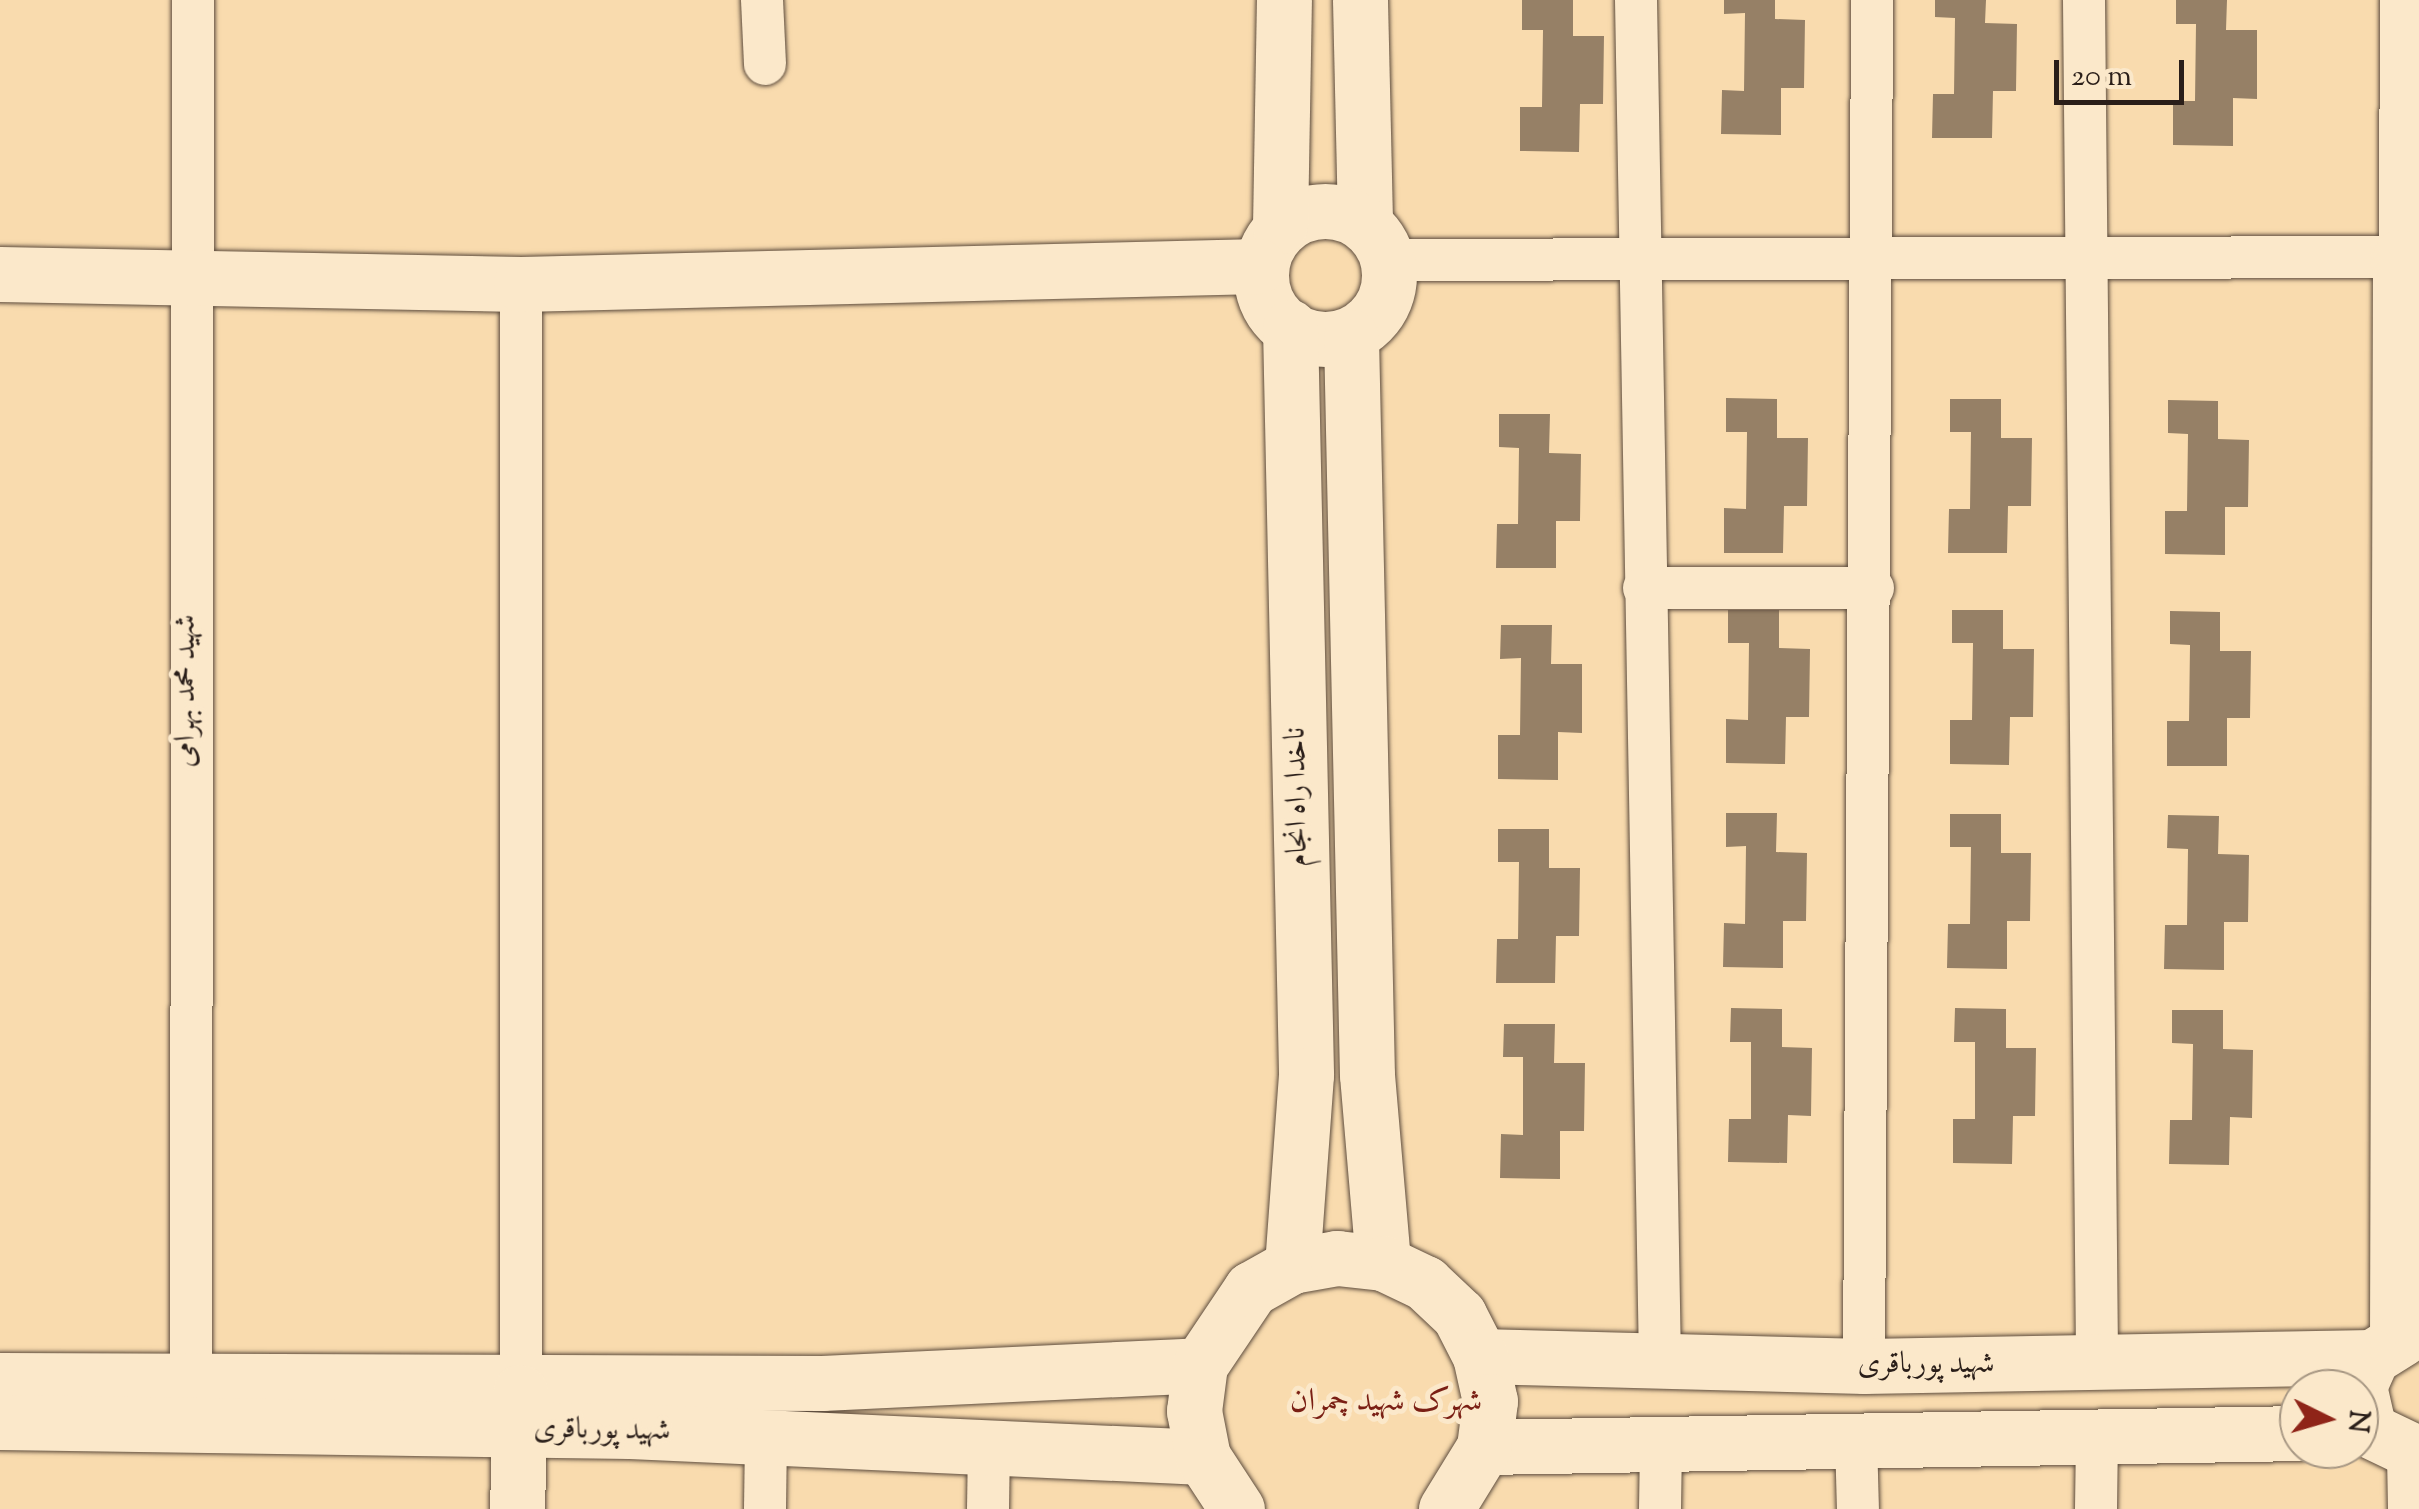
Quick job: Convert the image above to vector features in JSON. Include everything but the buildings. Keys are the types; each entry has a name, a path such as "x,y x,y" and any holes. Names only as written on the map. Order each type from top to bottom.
{"street":[{"name":"شهید محمد بهرامی","path":"191,1382 194,0"},
{"path":"762,0 764,64"},
{"path":"1284,0 1270,311 1306,338 1351,336 1384,306 1360,0"},
{"path":"1636,0 1637,260 1660,1360"},
{"path":"1858,1509 1856,1440 1864,1366 1873,588 1876,259 1872,0"},
{"path":"2084,0 2096,1509"},
{"path":"2401,0 2410,257 2396,1344 2359,1386 2389,1443 2409,1509"},
{"path":"0,274 521,284 1270,246 1322,208 1378,241 1637,260 2410,257"},
{"path":"516,1509 521,284"},
{"name":"ناخدا راه انجام","path":"1290,327 1299,894 1306,1075 1292,1266"},
{"path":"1351,336 1367,1075 1383,1264"},
{"path":"1644,588 1873,588"},
{"path":"1295,625 1360,624"},
{"path":"1299,894 1366,891"},
{"path":"1238,1509 1203,1457 1194,1412 1200,1365 1220,1323 1252,1289 1292,1266 1337,1258 1383,1264 1448,1304 1480,1356 1490,1402 1484,1447 1446,1509"},
{"name":"شهید پورباقری","path":"1480,1356 1864,1366 2097,1363 2396,1344"},
{"name":"شهید پورباقری","path":"0,1422 519,1406 822,1383 1200,1365"},
{"name":"شهید پورباقری","path":"0,1380 191,1382 519,1406 766,1436 1203,1457"},
{"path":"822,1383 824,1438"},
{"path":"1484,1447 2279,1433"},
{"path":"766,1436 766,1509"},
{"path":"1660,1509 1661,1443"},
{"path":"988,1509 989,1445"}],"district":[{"name":"شهرک شهید چمران","path":"1386,1402"}]}
